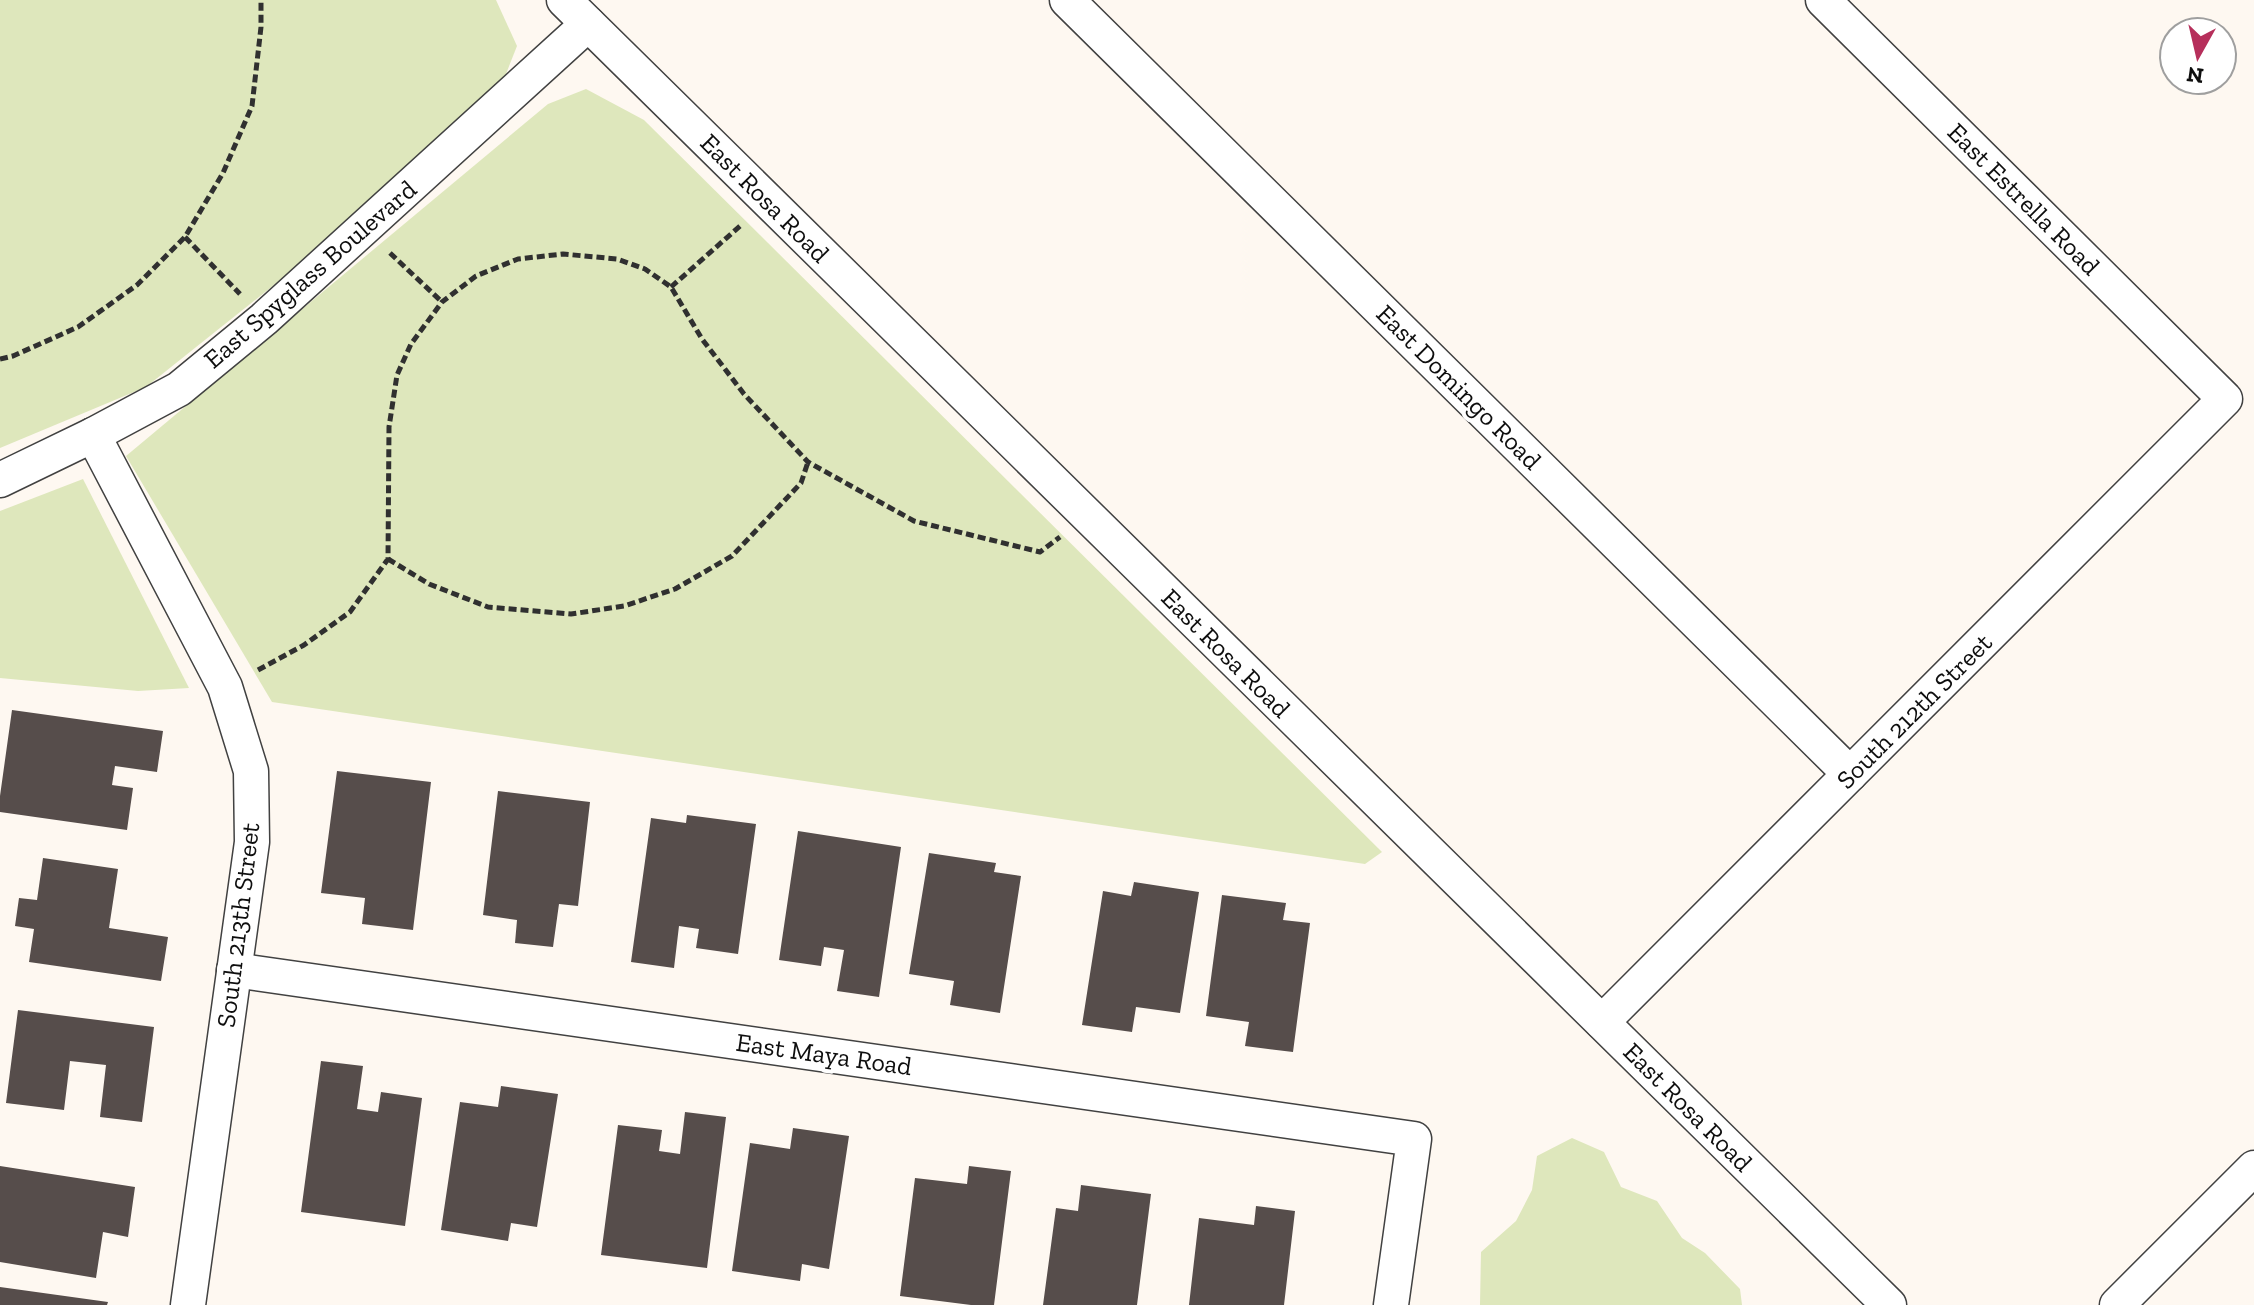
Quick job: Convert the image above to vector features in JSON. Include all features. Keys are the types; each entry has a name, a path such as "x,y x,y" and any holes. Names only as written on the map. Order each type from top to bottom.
{"street":[{"name":"East Rosa Road","path":"564,0 1889,1305"},
{"name":"East Domingo Road","path":"1067,0 1850,774"},
{"name":"East Estrella Road","path":"1823,0 2225,399"},
{"name":"East Spyglass Boulevard","path":"0,480 179,389 264,319 588,24"},
{"name":"South 212th Street","path":"1602,1022 2225,399"},
{"name":"South 213th Street","path":"93,435 225,687 251,771 252,842 188,1305"},
{"name":"East Maya Road","path":"234,970 1414,1139 1391,1305"},
{"path":"2117,1305 2252,1174"}],"path":[{"path":"0,359 78,327 137,285 185,237 223,173 252,106 261,0"},
{"path":"671,287 768,201"},
{"path":"364,228 442,302"},
{"path":"185,237 264,319"},
{"path":"225,687 304,645 350,612 388,559 389,427 397,375 411,344 442,302 476,276 518,259 563,254 617,259 645,269 671,287 702,339 744,394 808,462 914,521 1040,552 1089,517"},
{"path":"388,559 429,584 488,607 571,614 624,606 675,589 732,556 801,483 808,462"}],"green space":[{"path":"0,0 496,0 517,46 491,112 146,387 0,448"},
{"path":"586,89 644,120 1382,852 1365,864 272,702 126,456 548,104"},
{"path":"83,479 189,688 138,691 0,678 0,511"},
{"path":"1572,1138 1604,1152 1621,1187 1657,1201 1682,1238 1705,1253 1740,1289 1742,1305 1480,1305 1481,1252 1516,1221 1532,1190 1537,1156"}],"building":[{"path":"12,710 163,731 157,772 115,766 112,785 133,788 127,830 0,812"},
{"path":"337,771 431,782 413,930 362,924 365,898 321,893"},
{"path":"498,791 590,802 578,906 559,904 553,947 515,943 517,920 483,915"},
{"path":"687,815 756,824 738,954 696,948 699,929 679,926 674,968 631,962 651,818 686,823"},
{"path":"798,831 901,847 879,997 837,991 844,950 824,947 821,966 779,960"},
{"path":"929,853 996,863 994,872 1021,876 1000,1013 950,1005 954,981 909,974"},
{"path":"43,858 118,869 109,928 168,937 161,981 29,962 34,929 15,926 19,898 37,900"},
{"path":"1134,882 1199,892 1180,1013 1136,1007 1132,1032 1082,1025 1103,891 1131,896"},
{"path":"1222,895 1286,903 1283,920 1310,923 1293,1052 1245,1046 1249,1022 1206,1016"},
{"path":"18,1010 154,1027 142,1122 100,1117 106,1065 70,1061 64,1110 6,1103"},
{"path":"321,1061 363,1066 357,1109 378,1112 381,1092 422,1098 405,1226 301,1212"},
{"path":"501,1086 558,1094 537,1227 511,1223 508,1241 441,1230 460,1102 498,1107"},
{"path":"685,1112 726,1117 707,1268 601,1255 618,1125 662,1130 659,1151 680,1154"},
{"path":"793,1128 849,1136 829,1269 802,1264 800,1281 732,1271 750,1143 790,1149"},
{"path":"0,1166 135,1187 128,1237 103,1232 96,1278 0,1262"},
{"path":"969,1166 1011,1171 994,1305 900,1296 915,1178 967,1184"},
{"path":"1081,1185 1151,1194 1137,1305 1043,1305 1056,1208 1078,1211"},
{"path":"1256,1206 1295,1211 1284,1305 1189,1305 1199,1218 1254,1225"},
{"path":"0,1287 108,1302 107,1305 0,1305"}]}
